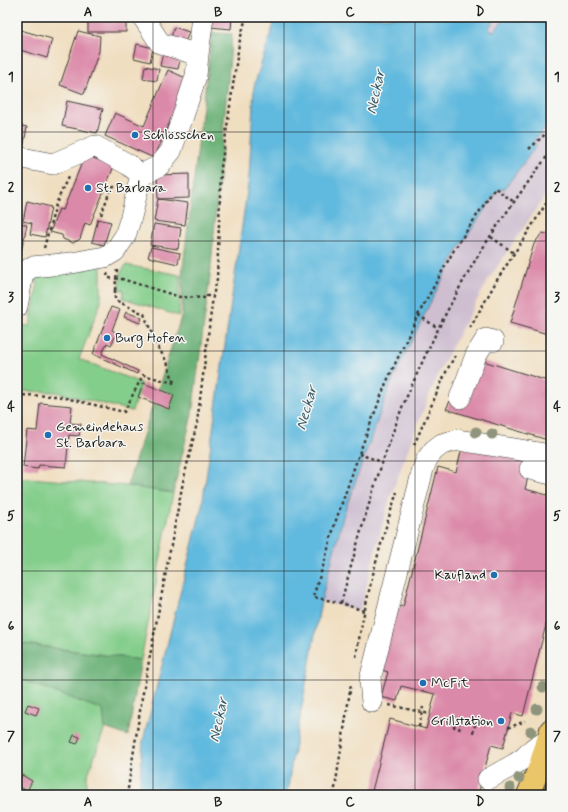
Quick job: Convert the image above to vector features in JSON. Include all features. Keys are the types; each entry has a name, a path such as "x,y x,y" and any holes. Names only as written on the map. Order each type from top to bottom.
{"main road":[{"path":"528,795 540,766 550,735"}],"street":[{"path":"142,17 160,43 198,55"},
{"path":"17,307 23,273 32,266 72,263 105,257 115,251 125,236 140,179 160,166 171,151 182,122 196,76 203,17"},
{"path":"17,157 53,164 95,146 129,165 140,179"},
{"path":"460,398 476,355 486,339 493,341"},
{"path":"372,702 370,680 423,469 427,459 434,450 442,444 458,440 551,455"},
{"path":"530,469 551,474"},
{"path":"488,779 524,758 550,735"}],"path":[{"path":"127,795 142,698 183,482 197,423 213,296 217,279 221,168 239,44 246,17"},
{"path":"529,149 551,129"},
{"path":"341,603 355,550 382,462 405,402 438,328 491,237 551,151"},
{"path":"45,245 56,204 68,178 61,160"},
{"path":"101,214 111,188 140,179"},
{"path":"364,611 341,603 312,597 325,560 335,523 359,454 386,383 418,315 454,250 495,188 514,202"},
{"path":"491,237 514,253"},
{"path":"17,395 57,396 124,412 143,375 174,383 167,362 156,344 144,314 115,300 117,270"},
{"path":"122,279 180,297 207,298 207,296 213,296"},
{"path":"418,315 438,328"},
{"path":"359,454 382,462"},
{"path":"372,702 430,714"},
{"path":"405,708 406,703"},
{"path":"419,727 423,707"},
{"path":"454,728 455,720"},
{"path":"508,728 525,721"},
{"path":"459,730 461,722"},
{"path":"473,733 475,725"}],"shaded area":[{"path":"497,17 551,17 551,187 490,277 437,376 390,498 360,611 298,597 319,366 489,26"}],"green space":[{"path":"212,33 232,34 210,277 192,414 173,493 127,486 182,314 182,275"},
{"path":"101,261 101,302 79,359 141,383 132,411 55,392 17,391 17,346 19,325 30,326 38,282 25,278"},
{"path":"126,265 180,275 179,316 123,298 124,290 119,290 121,272"},
{"path":"17,477 127,486 173,493 141,660 17,643"},
{"path":"17,643 141,660 128,736 105,728 103,710 17,678"},
{"path":"17,678 104,710 105,728 87,777 86,795 17,795"}],"water":[{"name":"Neckar","path":"276,17 497,17 489,27 490,30 494,31 506,17 551,17 551,122 533,141 537,145 504,189 498,190 459,248 390,385 344,513 321,601 287,795 139,795 143,741 202,506 249,177 254,86"}],"building":[{"path":"88,17 126,17 126,32 88,32"},
{"path":"211,17 232,17 231,29 210,27"},
{"path":"174,27 189,32 184,45 170,41"},
{"path":"17,29 52,39 47,58 17,49"},
{"path":"78,31 100,36 99,51 84,94 60,85"},
{"path":"137,44 153,48 150,62 134,58"},
{"path":"163,52 181,56 178,69 160,66"},
{"path":"145,66 159,69 157,81 143,79"},
{"path":"168,70 188,79 154,158 105,136 115,113 144,126"},
{"path":"67,101 103,109 97,133 62,126"},
{"path":"17,125 27,127 23,149 17,148"},
{"name":"St. Barbara","path":"85,155 114,166 90,225 85,223 80,239 73,243 63,239 62,235 50,232 59,209 63,210"},
{"path":"189,174 189,198 158,199 157,175"},
{"path":"158,199 188,203 185,225 154,221"},
{"path":"27,201 51,207 45,237 30,234 32,223 23,221"},
{"path":"98,219 111,222 104,245 92,242"},
{"path":"17,222 27,225 18,265 17,265"},
{"path":"154,224 181,228 178,249 150,245"},
{"path":"542,233 551,235 551,335 510,323 534,244"},
{"path":"151,247 180,253 178,264 148,257"},
{"name":"Burg Hofen","path":"111,307 120,310 112,330 117,333 111,345 107,343 102,354 138,371 137,374 93,354"},
{"name":"Burg Hofen","path":"126,312 142,318 140,323 124,317"},
{"path":"480,360 551,382 551,441 446,409 453,395"},
{"path":"143,383 174,395 169,409 138,397"},
{"name":"Gemeindehaus St. Barbara","path":"40,403 72,406 70,423 81,424 79,436 69,435 66,467 39,465 38,469 23,467 27,430 37,431"},
{"path":"462,448 534,458 525,489 551,496 551,605 523,716 512,713 503,748 491,745 478,795 371,795 390,719 426,729 435,694 401,686 397,701 381,697 388,672 376,668 392,604 403,607 438,467 456,472"},
{"path":"28,704 39,708 36,715 25,711"},
{"path":"74,735 80,737 77,744 71,742"},
{"path":"22,775 32,781 27,791 17,785"}],"tram line":[{"path":"542,795 551,772"}],"place":[{"name":"Schlösschen","path":"135,135"},
{"name":"St. Barbara","path":"88,188"},
{"name":"Burg Hofen","path":"107,338"},
{"name":"Gemeindehaus St. Barbara","path":"48,435"},
{"name":"Kaufland","path":"494,575"},
{"name":"McFit","path":"423,683"},
{"name":"Grillstation","path":"501,721"}]}
